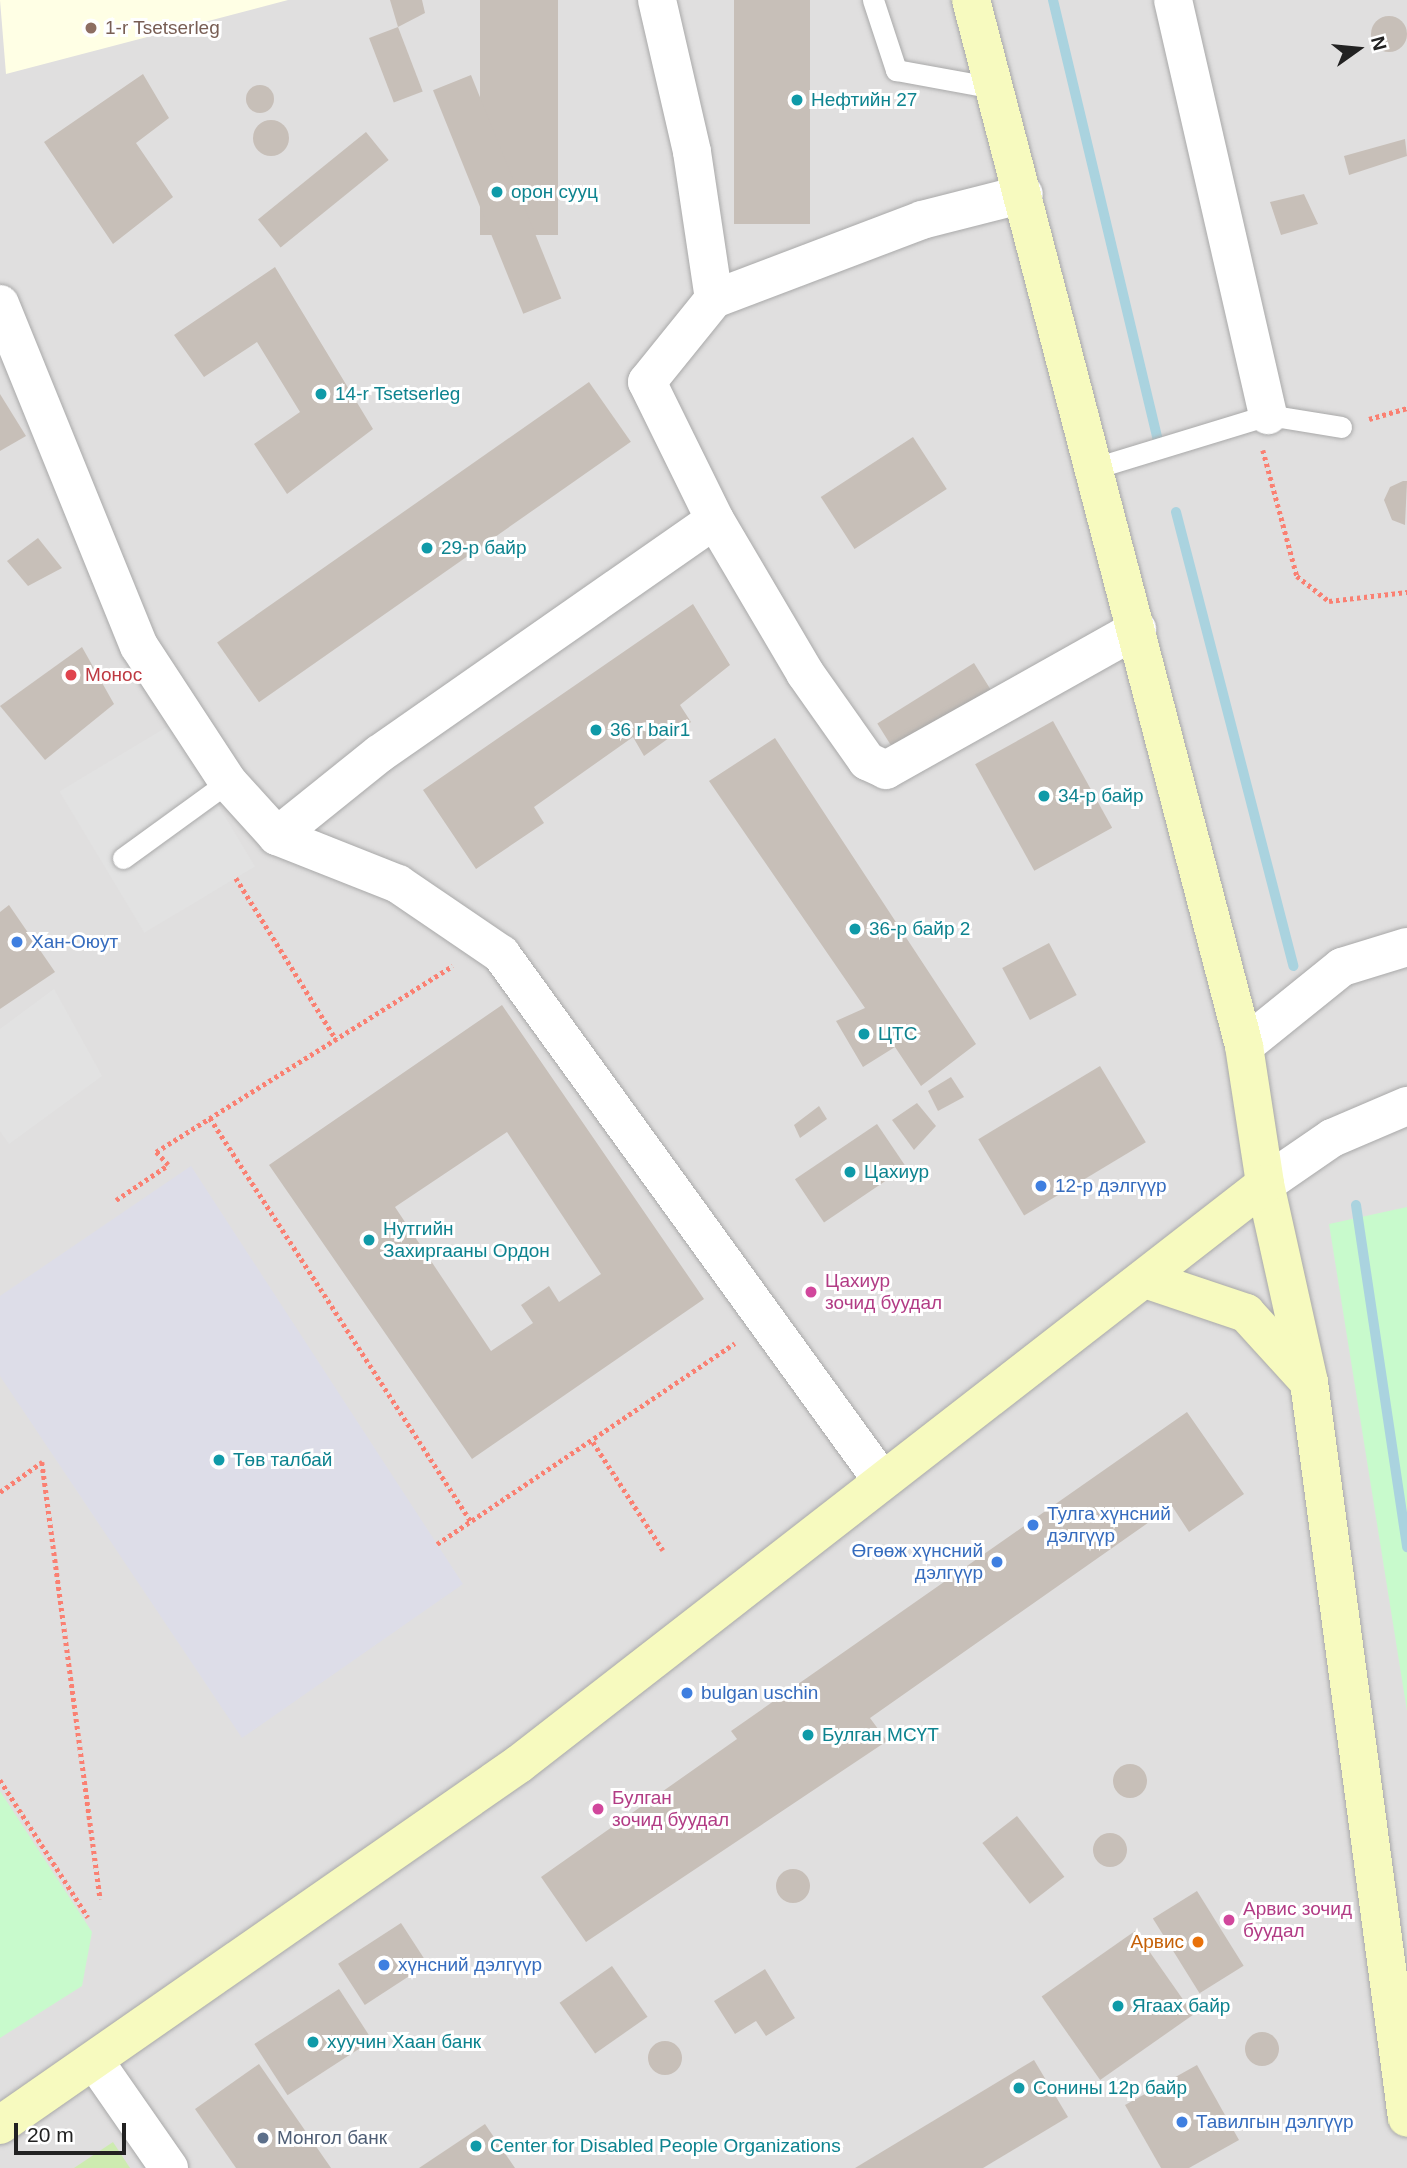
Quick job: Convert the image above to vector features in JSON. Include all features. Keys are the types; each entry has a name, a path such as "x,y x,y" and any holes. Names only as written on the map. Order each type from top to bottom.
{"street":[{"path":"657,0 692,152 715,299"},
{"path":"971,0 1098,467 1244,1046 1265,1184 1309,1382 1407,2118"},
{"path":"1173,0 1261,417"},
{"path":"1024,194 922,220 715,299 647,382 715,520 805,673 867,761 886,770 1137,629"},
{"path":"1,312 139,646 228,782 277,836 398,884 501,954 770,1319 881,1479"},
{"path":"277,836 379,754 715,520"},
{"path":"1244,1046 1342,967 1407,947"},
{"path":"9,2108 96,2063 519,1764 881,1479 1145,1279 1265,1184 1332,1138 1407,1106"},
{"path":"1145,1279 1246,1312 1309,1382"},
{"path":"96,2063 169,2168"}],"lane":[{"path":"873,0 896,70 995,88"},
{"path":"1098,467 1261,417 1341,427"},
{"path":"123,858 228,782"}],"path":[{"path":"1341,427 1407,408"},
{"path":"1261,417 1297,576 1329,600 1407,592"},
{"path":"236,878 336,1039"},
{"path":"116,1200 168,1165 156,1152 486,944"},
{"path":"210,1118 471,1522"},
{"path":"437,1544 593,1442 770,1319"},
{"path":"593,1442 663,1550"},
{"path":"0,1492 42,1462 100,1899"},
{"path":"0,1780 88,1917"}],"shaded area":[{"path":"0,0 1407,0 1407,2168 0,2168"},
{"name":"1-r Tsetserleg","path":"0,0 288,0 6,74"},
{"path":"170,725 255,866 144,933 59,791"},
{"path":"54,989 102,1076 9,1144 0,1131 0,1029"},
{"name":"Төв талбай","path":"191,1166 463,1584 242,1738 0,1376 0,1296"}],"green space":[{"path":"1407,1207 1407,1711 1329,1224"},
{"path":"0,1791 92,1932 82,1986 0,2038"},
{"path":"113,2142 130,2168 74,2168"}],"building":[{"path":"390,0 422,0 425,13 398,27"},
{"path":"480,0 558,0 558,235 480,235"},
{"name":"Нефтийн 27","path":"734,0 810,0 810,224 734,224"},
{"path":"1389,16 1402,21 1407,34 1402,47 1389,52 1376,47 1371,34 1376,21"},
{"path":"398,27 423,91 394,103 369,38"},
{"path":"143,74 169,118 136,143 173,197 113,244 44,142"},
{"name":"орон сууц","path":"471,75 561,298 523,314 433,90"},
{"path":"260,85 270,89 274,99 270,109 260,113 250,109 246,99 250,89"},
{"path":"271,120 284,125 289,138 284,151 271,156 258,151 253,138 258,125"},
{"path":"366,132 389,160 281,247 258,219"},
{"path":"1405,139 1407,156 1349,175 1344,156"},
{"path":"1304,194 1318,224 1281,235 1270,202"},
{"name":"14-r Tsetserleg","path":"275,267 373,429 287,494 254,444 300,412 257,342 204,377 174,335"},
{"name":"29-р байр","path":"589,382 631,442 259,702 217,642"},
{"path":"0,394 26,436 0,451"},
{"path":"913,437 947,489 855,549 821,497"},
{"path":"1407,481 1405,525 1392,520 1384,500 1390,487"},
{"path":"38,538 62,568 28,586 7,561"},
{"name":"36 r bair1","path":"693,604 730,665 680,705 691,722 644,756 633,737 534,807 544,823 476,869 423,790"},
{"name":"Монос","path":"82,647 114,704 45,760 0,706"},
{"path":"974,663 993,694 896,754 877,723"},
{"name":"34-р байр","path":"1053,721 1112,828 1034,871 975,764"},
{"name":"36-р байр 2","path":"775,738 976,1044 921,1086 895,1047 863,1067 836,1021 865,1008 709,781"},
{"name":"Хан-Оюут","path":"9,905 55,972 0,1009 0,912"},
{"path":"1049,943 1077,995 1030,1020 1002,968"},
{"name":"Нутгийн Захиргааны Ордон","path":"502,1005 704,1299 472,1459 269,1165","holes":["507,1132 601,1274 559,1302 549,1286 521,1305 533,1323 491,1351 395,1207"]},
{"name":"12-р дэлгүүр","path":"1100,1066 1146,1142 1024,1215 978,1139"},
{"path":"951,1077 964,1097 938,1111 928,1091"},
{"name":"Цахиур","path":"917,1103 936,1126 914,1150 892,1120"},
{"path":"819,1106 827,1119 800,1138 794,1125"},
{"name":"Цахиур","path":"877,1124 906,1167 824,1222 795,1179"},
{"path":"1187,1412 1244,1494 1189,1532 1172,1506 870,1718 887,1741 586,1942 541,1877 737,1739 731,1731"},
{"path":"1130,1764 1142,1769 1147,1781 1142,1793 1130,1798 1118,1793 1113,1781 1118,1769"},
{"path":"1017,1816 1064,1877 1030,1904 982,1843"},
{"path":"1110,1833 1122,1838 1127,1850 1122,1862 1110,1867 1098,1862 1093,1850 1098,1838"},
{"path":"793,1869 805,1874 810,1886 805,1898 793,1903 781,1898 776,1886 781,1874"},
{"name":"Арвис","path":"1197,1891 1244,1966 1200,1993 1153,1919"},
{"name":"хүнсний дэлгүүр","path":"401,1923 428,1964 365,2005 338,1964"},
{"name":"Ягаах байр","path":"1135,1931 1194,2015 1100,2080 1042,1996"},
{"path":"612,1966 648,2017 595,2053 560,2003"},
{"path":"765,1969 795,2018 766,2036 756,2021 735,2034 714,2001"},
{"name":"хуучин Хаан банк","path":"339,1989 372,2040 288,2095 254,2044"},
{"path":"1262,2032 1274,2037 1279,2049 1274,2061 1262,2066 1250,2061 1245,2049 1250,2037"},
{"path":"665,2041 677,2046 682,2058 677,2070 665,2075 653,2070 648,2058 653,2046"},
{"name":"Сонины 12р байр","path":"1034,2060 1068,2117 983,2168 855,2168"},
{"name":"Монгол банк","path":"259,2064 331,2168 236,2168 195,2109"},
{"name":"Тавилгын дэлгүүр","path":"1197,2065 1239,2140 1189,2168 1161,2168 1125,2105"},
{"name":"Center for Disabled People Organizations","path":"485,2124 515,2168 419,2168"}],"waterway":[{"path":"1053,0 1160,450"},
{"path":"1176,512 1293,966"},
{"path":"1356,1205 1407,1547"}],"place":[{"name":"1-r Tsetserleg","path":"91,28"},
{"name":"Нефтийн 27","path":"797,100"},
{"name":"орон сууц","path":"497,192"},
{"name":"14-r Tsetserleg","path":"321,394"},
{"name":"29-р байр","path":"427,548"},
{"name":"Монос","path":"71,675"},
{"name":"36 r bair1","path":"596,730"},
{"name":"34-р байр","path":"1044,796"},
{"name":"36-р байр 2","path":"855,929"},
{"name":"Хан-Оюут","path":"17,942"},
{"name":"ЦТС","path":"864,1034"},
{"name":"Цахиур","path":"850,1172"},
{"name":"12-р дэлгүүр","path":"1041,1186"},
{"name":"Нутгийн Захиргааны Ордон","path":"369,1240"},
{"name":"Цахиур зочид буудал","path":"811,1292"},
{"name":"Төв талбай","path":"219,1460"},
{"name":"Тулга хүнсний дэлгүүр","path":"1033,1525"},
{"name":"Өгөөж хүнсний дэлгүүр","path":"997,1562"},
{"name":"bulgan uschin","path":"687,1693"},
{"name":"Булган МСҮТ","path":"808,1735"},
{"name":"Булган зочид буудал","path":"598,1809"},
{"name":"Арвис зочид буудал","path":"1229,1920"},
{"name":"Арвис","path":"1198,1942"},
{"name":"хүнсний дэлгүүр","path":"384,1965"},
{"name":"Ягаах байр","path":"1118,2006"},
{"name":"хуучин Хаан банк","path":"313,2042"},
{"name":"Сонины 12р байр","path":"1019,2088"},
{"name":"Тавилгын дэлгүүр","path":"1182,2122"},
{"name":"Монгол банк","path":"263,2138"},
{"name":"Center for Disabled People Organizations","path":"476,2146"}]}
